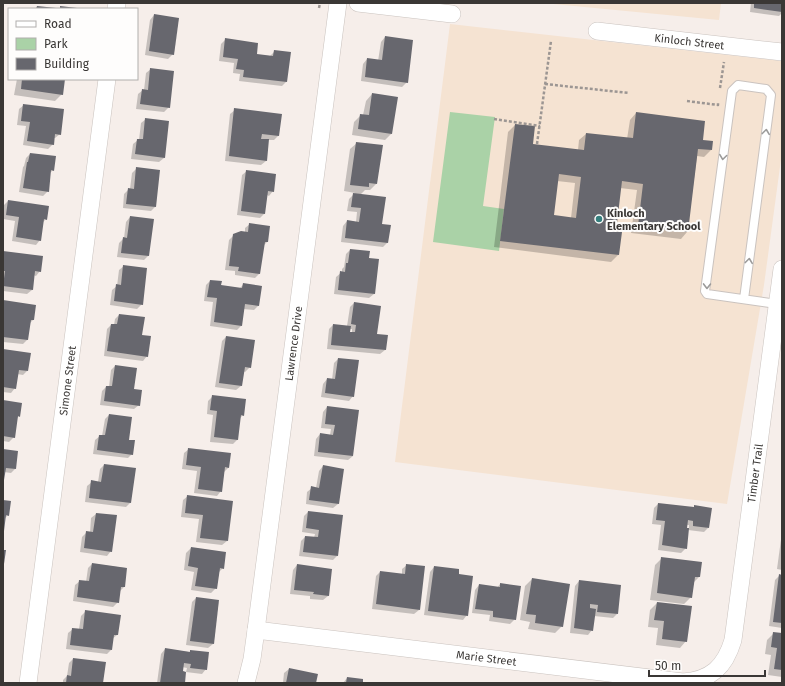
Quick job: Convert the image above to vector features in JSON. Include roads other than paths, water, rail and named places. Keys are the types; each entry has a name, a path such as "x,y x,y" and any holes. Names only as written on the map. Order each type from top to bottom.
{"street":[{"name":"Lawrence Drive","path":"246,683 252,659 256,630 338,3"},
{"path":"358,3 452,14"},
{"name":"Kinloch Street","path":"597,31 782,52"},
{"name":"Simone Street","path":"28,683 107,80"},
{"name":"Timber Trail","path":"714,672 721,667 729,654 734,640 782,269"},
{"name":"Marie Street","path":"256,630 683,682 703,678 714,672"}],"lane":[{"path":"744,299 771,95 766,89 738,85 732,91 705,291 707,294 777,304"}],"place":[{"name":"Kinloch Elementary School","path":"599,219"}]}
